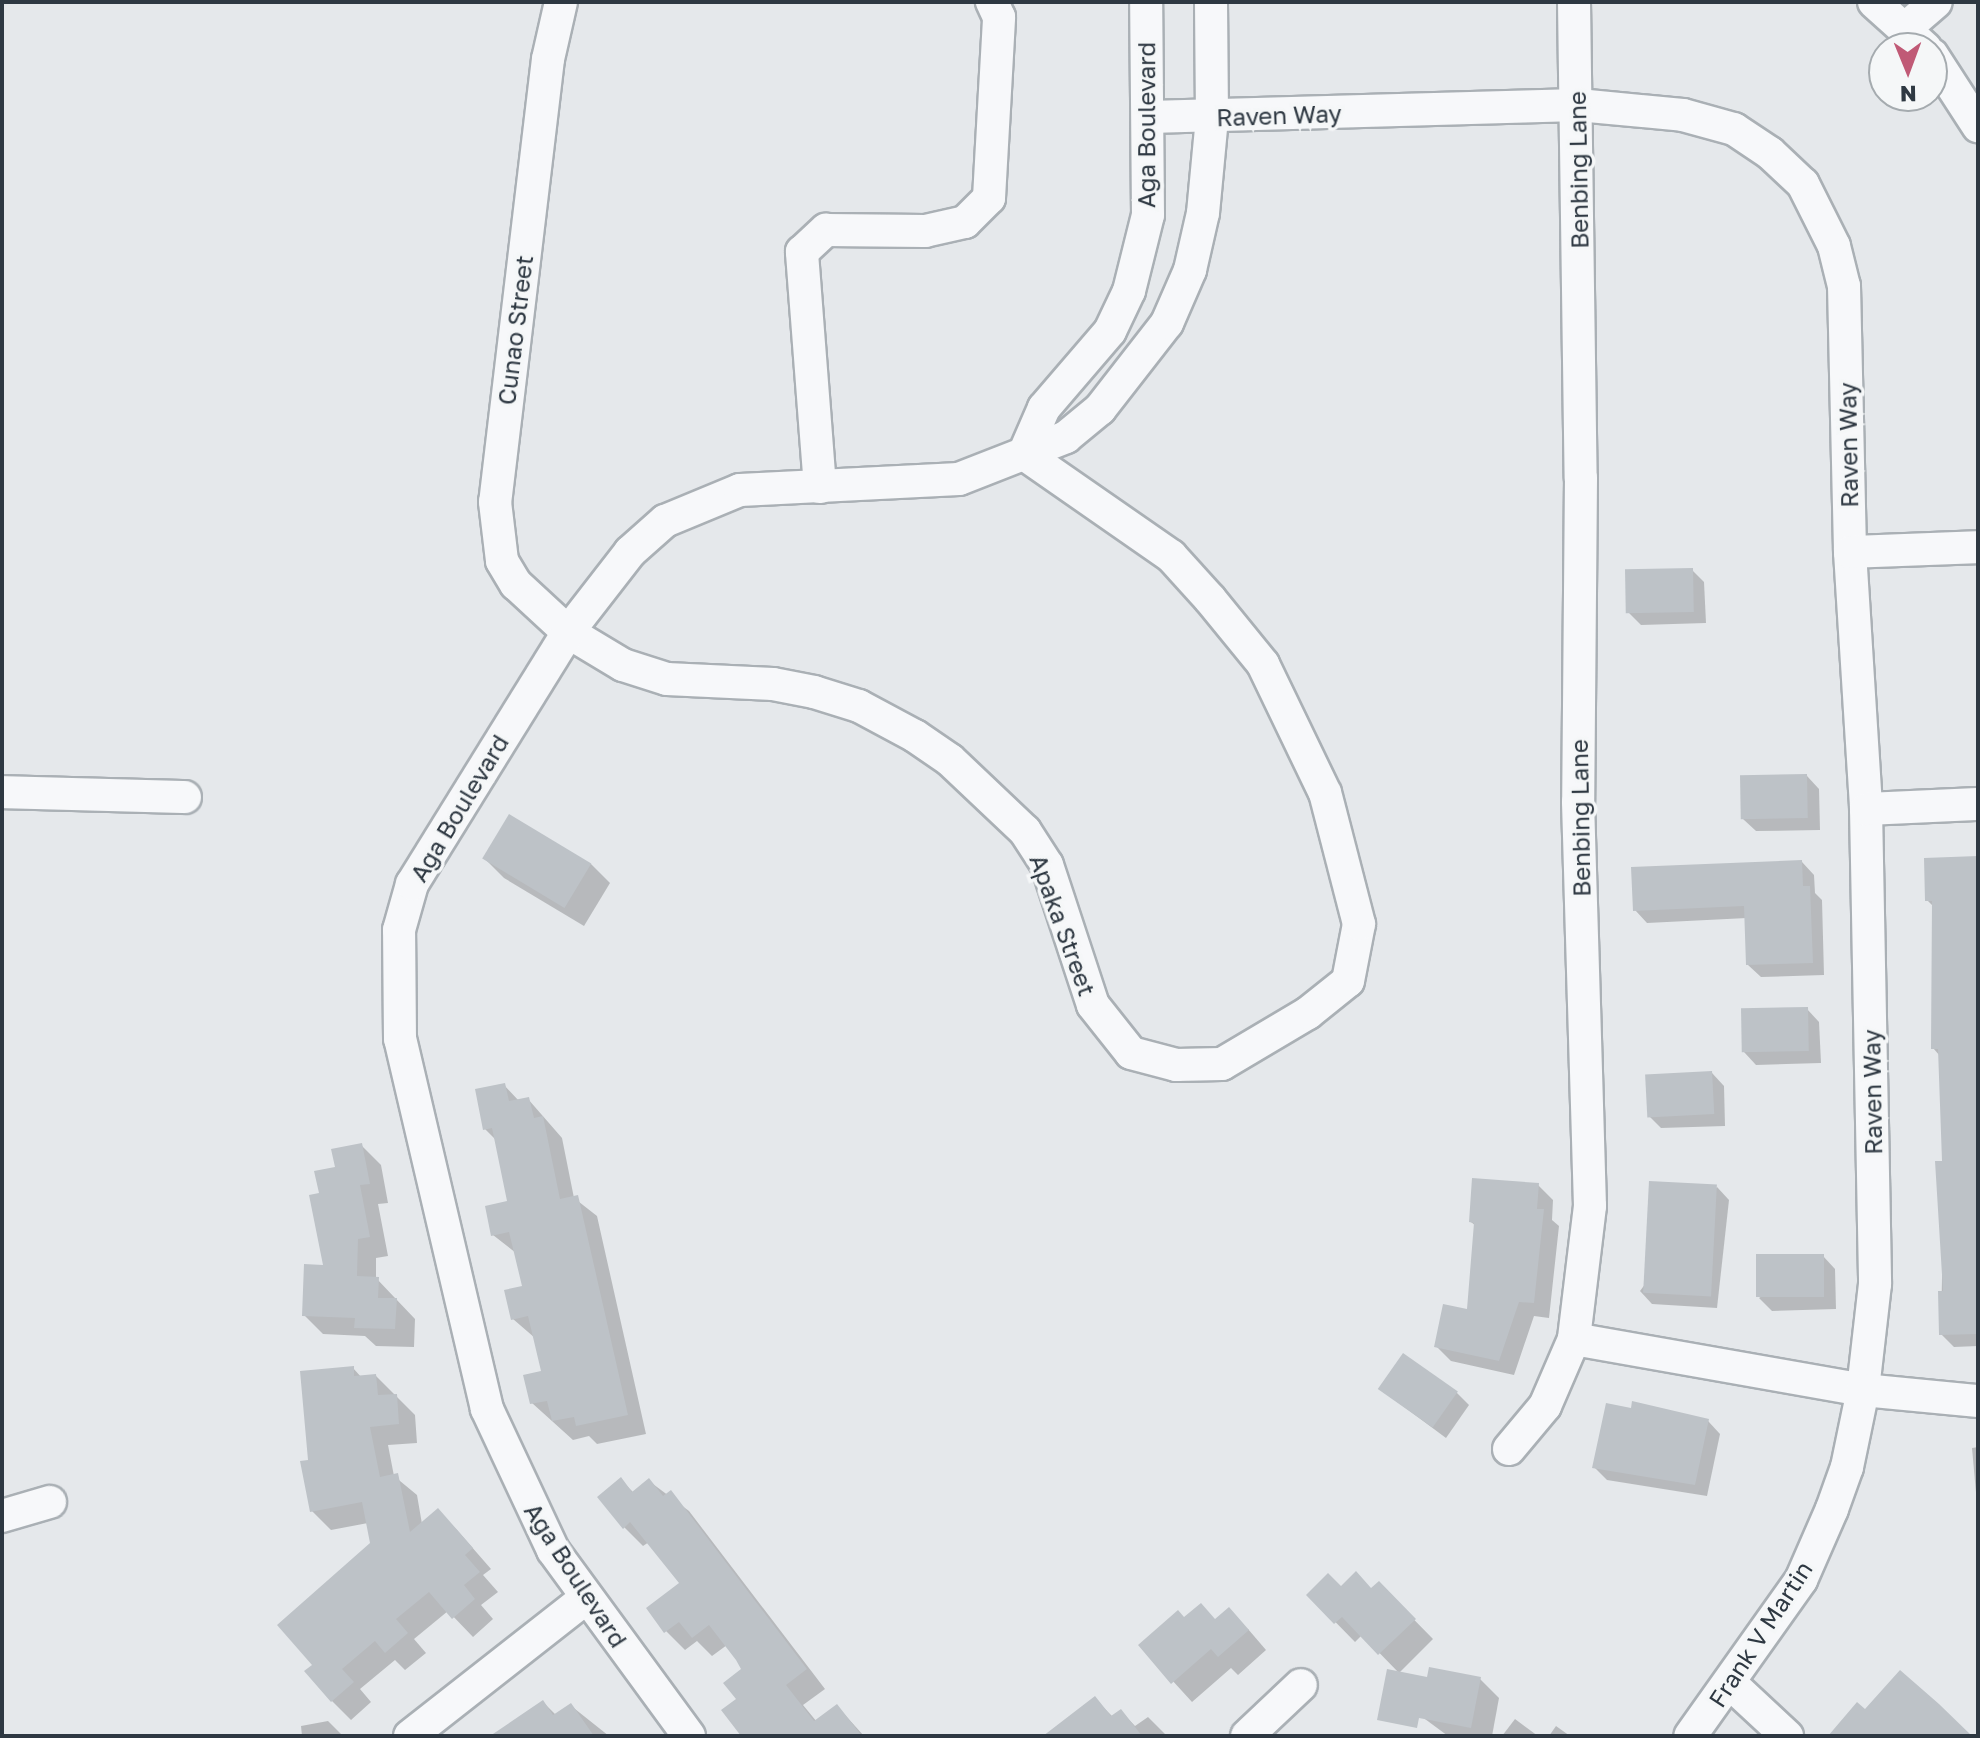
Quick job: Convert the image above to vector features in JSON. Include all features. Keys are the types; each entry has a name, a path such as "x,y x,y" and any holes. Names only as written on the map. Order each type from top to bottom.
{"street":[{"name":"Cunao Street","path":"561,2 548,59 495,502 502,561 538,608 568,632"},
{"path":"820,487 802,252 826,230 925,231 965,222 989,198 999,17 992,2"},
{"name":"Aga Boulevard","path":"1024,454 1044,408 1110,331 1129,291 1148,215 1146,2"},
{"name":"Aga Boulevard","path":"689,1736 585,1599 526,1501 487,1409 415,1116 396,983 399,930 412,884 568,632 630,552 665,521 740,490 959,479 1066,437 1100,409 1167,323 1190,270 1203,213 1212,117 1211,2"},
{"name":"Benbing Lane","path":"1509,1449 1545,1406 1574,1339 1590,1206 1578,802 1578,105 1574,2"},
{"path":"1874,2 1910,32"},
{"path":"1919,32 1936,2"},
{"path":"1948,80 1978,126"},
{"name":"Raven Way","path":"1149,117 1578,105 1683,115 1734,129 1792,173 1820,210 1844,286 1850,552 1866,809 1875,1284 1863,1390"},
{"name":"Apaka Street","path":"568,632 623,665 667,679 773,684 814,692 859,706 915,736 950,760 1025,831 1047,865 1093,1005 1131,1053 1176,1065 1222,1064 1308,1013 1348,981 1359,924 1325,793 1263,664 1210,599 1171,556 1024,454"},
{"path":"1850,552 1978,547"},
{"path":"2,792 185,797"},
{"path":"1866,809 1978,804"},
{"path":"1574,1339 1863,1390 1978,1401"},
{"name":"Frank V Martin","path":"1690,1736 1801,1580 1847,1467 1863,1390"},
{"path":"2,1516 50,1502"},
{"path":"410,1736 585,1599"},
{"path":"1730,1683 1787,1736"},
{"path":"1247,1736 1301,1685"}],"building":[{"path":"1693,568 1694,612 1626,613 1625,569"},
{"path":"1807,774 1808,818 1741,819 1740,775"},
{"path":"509,814 591,863 565,908 482,859"},
{"path":"1978,856 1978,1334 1939,1335 1938,1291 1943,1291 1935,1161 1942,1161 1938,1049 1931,1049 1932,901 1925,901 1924,858"},
{"path":"1802,860 1803,886 1810,886 1813,963 1746,965 1744,906 1633,911 1631,867"},
{"path":"1808,1007 1809,1051 1742,1052 1741,1008"},
{"path":"1712,1071 1714,1114 1647,1117 1645,1075"},
{"path":"505,1083 509,1101 529,1097 534,1118 543,1116 560,1199 578,1195 628,1415 576,1426 574,1417 552,1421 547,1401 530,1404 523,1375 541,1371 528,1316 511,1320 504,1290 522,1286 509,1232 491,1236 485,1206 507,1201 492,1128 483,1130 475,1089"},
{"path":"362,1143 370,1184 360,1185 370,1237 358,1239 357,1276 379,1277 378,1298 397,1298 395,1329 354,1328 355,1318 302,1316 304,1264 323,1265 309,1195 319,1193 314,1171 335,1167 331,1149"},
{"path":"1472,1178 1539,1183 1537,1209 1544,1209 1534,1303 1519,1302 1499,1361 1434,1347 1443,1304 1467,1309 1474,1223 1469,1222"},
{"path":"1649,1181 1717,1185 1711,1296 1643,1293"},
{"path":"1756,1254 1824,1254 1824,1297 1756,1297"},
{"path":"1403,1353 1458,1391 1433,1427 1378,1389"},
{"path":"354,1366 354,1376 376,1374 378,1395 397,1394 399,1424 370,1427 380,1477 398,1473 410,1532 438,1508 473,1548 465,1555 480,1572 464,1585 475,1599 452,1619 429,1592 396,1619 408,1633 385,1653 375,1641 342,1669 354,1682 331,1702 304,1671 312,1665 277,1625 370,1543 362,1502 310,1512 300,1461 308,1460 300,1371"},
{"path":"1632,1401 1709,1419 1695,1485 1592,1468 1606,1403 1631,1408"},
{"path":"621,1477 632,1492 649,1478 663,1496 671,1490 807,1669 786,1685 814,1721 837,1704 862,1736 741,1736 721,1710 736,1699 723,1683 741,1669 736,1660 709,1625 692,1638 679,1622 664,1633 646,1608 679,1583 630,1522 623,1529 597,1497"},
{"path":"1356,1571 1371,1588 1379,1581 1416,1619 1378,1655 1342,1617 1334,1624 1306,1595 1328,1573 1341,1586"},
{"path":"1201,1603 1215,1619 1229,1607 1249,1630 1218,1657 1211,1649 1171,1684 1138,1645 1178,1610 1184,1617"},
{"path":"1429,1667 1481,1677 1471,1728 1419,1718 1417,1728 1377,1720 1387,1669 1427,1677"},
{"path":"1900,1670 1972,1736 1828,1736 1857,1702 1865,1709"},
{"path":"1095,1696 1111,1716 1121,1709 1142,1736 1043,1736"},
{"path":"543,1700 553,1715 571,1703 594,1736 490,1736"}]}
